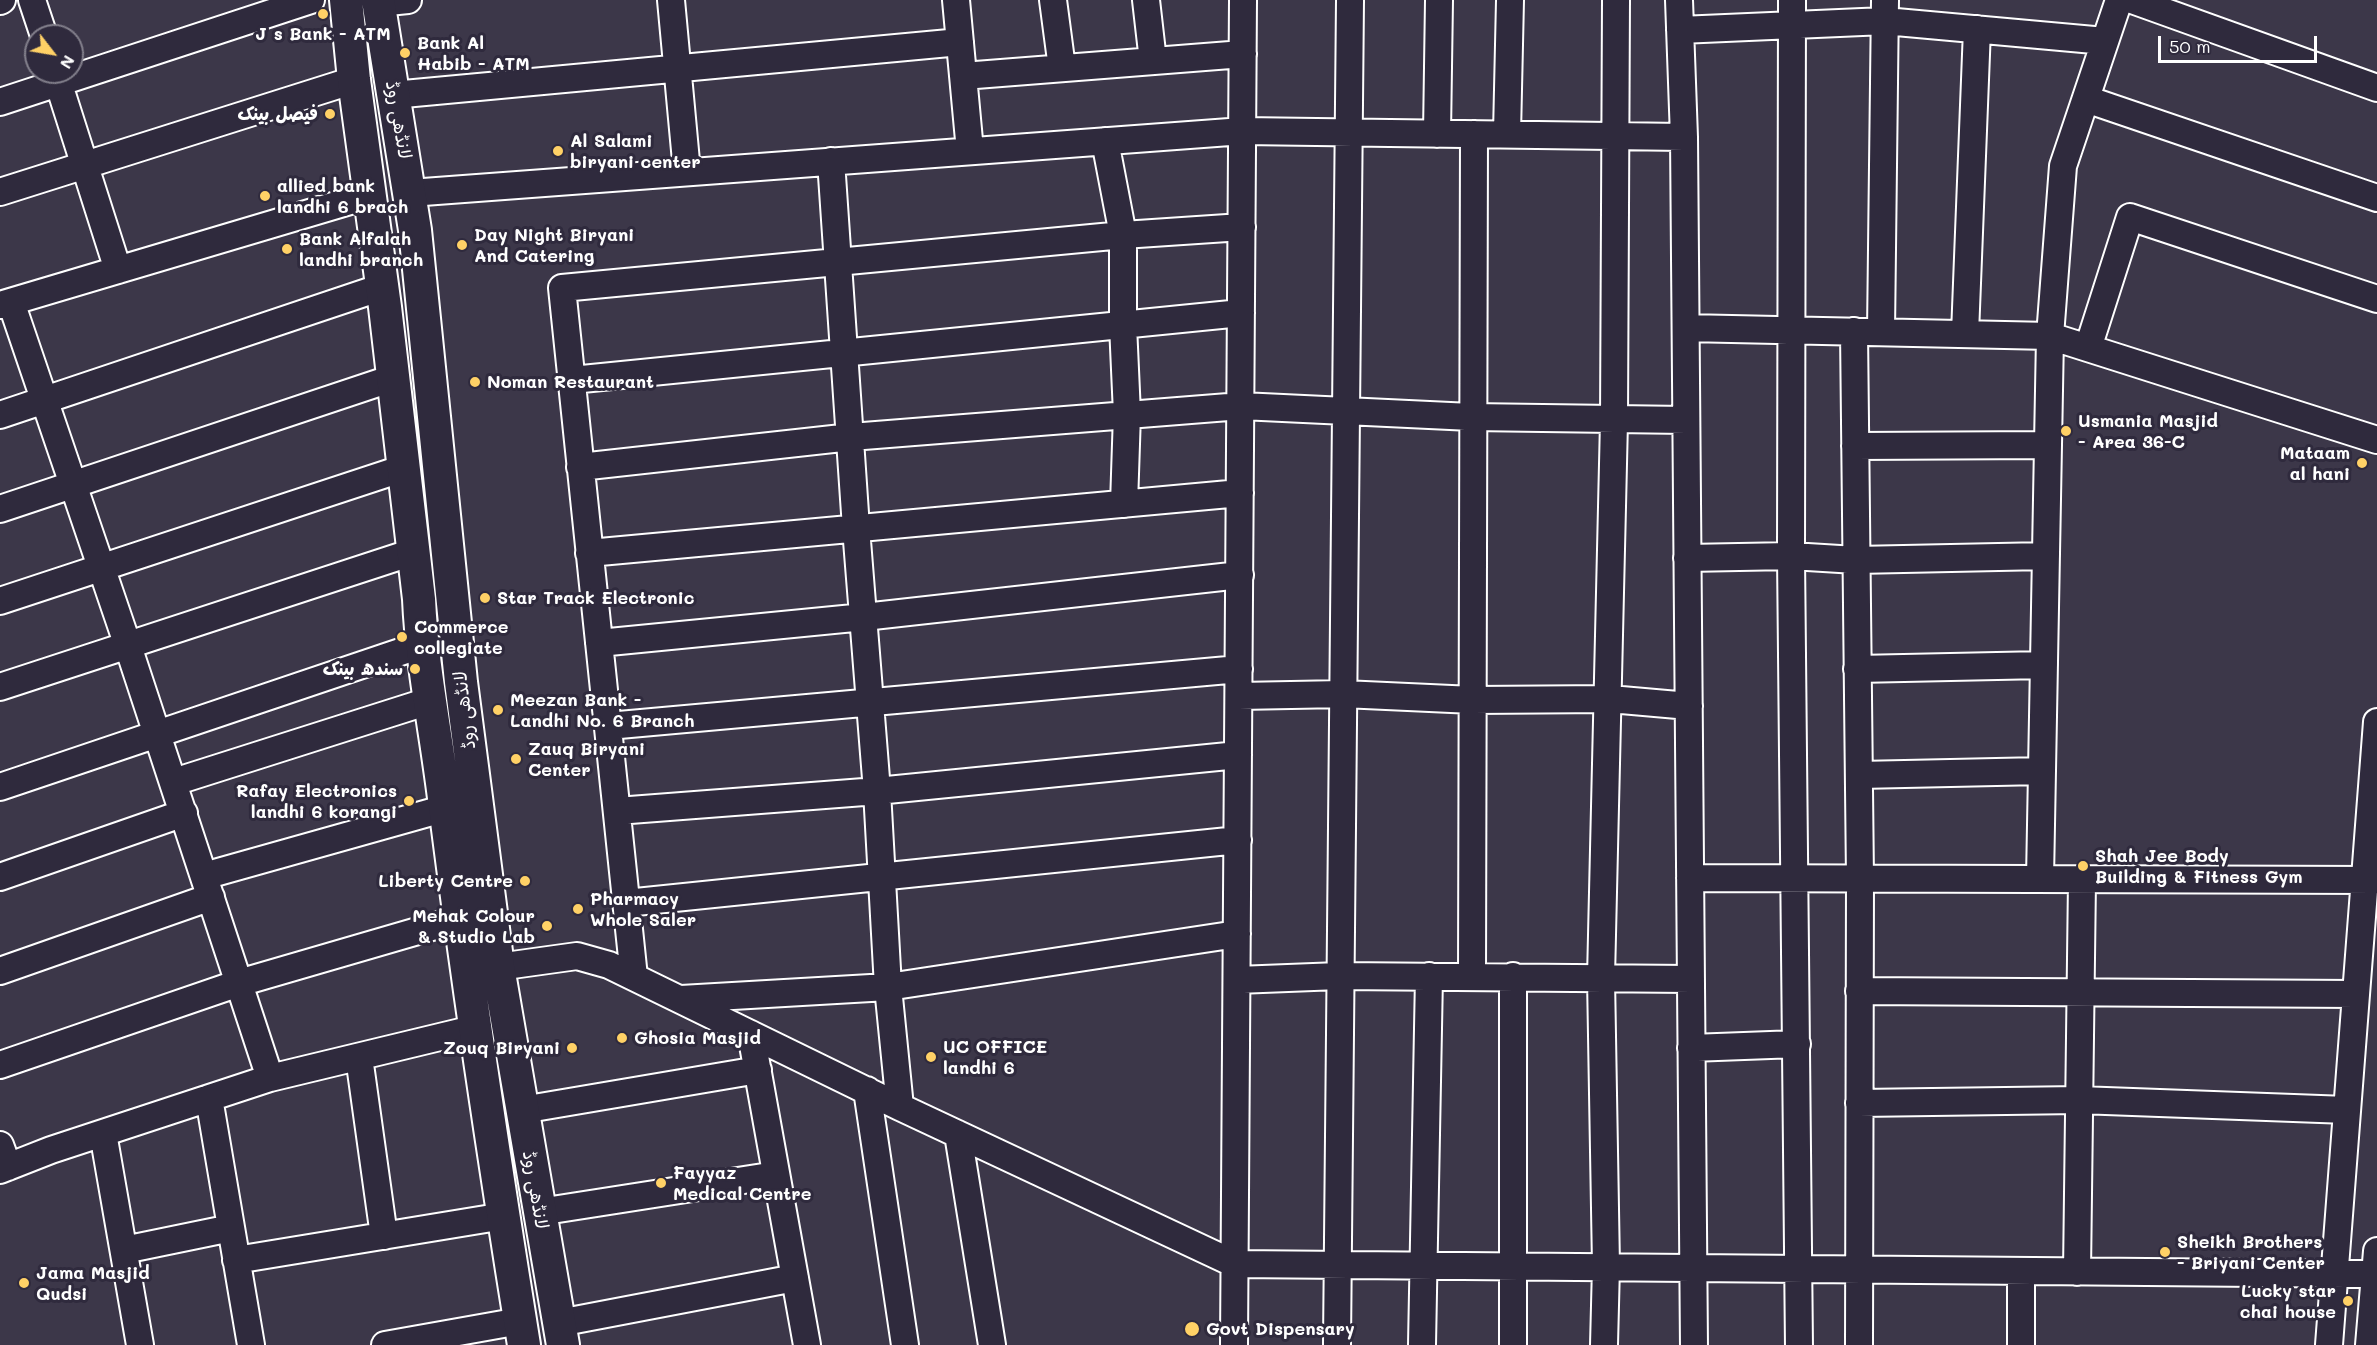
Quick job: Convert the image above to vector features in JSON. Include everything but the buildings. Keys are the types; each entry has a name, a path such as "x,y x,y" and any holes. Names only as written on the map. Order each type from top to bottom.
{"main road":[{"name":"لانڈھی روڈ","path":"346,0 354,80 404,468 421,645 432,700 473,1029 522,1333"},
{"name":"لانڈھی روڈ","path":"388,1 393,94 415,230 461,682 498,967 561,1334"},
{"path":"368,184 407,178"},
{"path":"375,236 415,230"}],"street":[{"path":"32,0 40,24"},
{"path":"84,69 310,0"},
{"path":"671,0 687,172"},
{"path":"956,0 970,151"},
{"path":"1053,0 1062,69"},
{"path":"1146,0 1153,61"},
{"path":"1234,1345 1244,0"},
{"path":"1337,1345 1350,0"},
{"path":"1437,134 1439,0"},
{"path":"1507,134 1509,0"},
{"path":"1604,1345 1606,1266 1601,978 1610,699 1614,421 1613,135 1616,0"},
{"path":"1679,0 1684,136 1694,1345"},
{"path":"1792,0 1791,556 1799,1345"},
{"path":"2040,879 2050,336 2063,166 2119,0"},
{"path":"2132,0 2377,88"},
{"path":"1680,30 1792,26 1885,11 1977,29 2105,41"},
{"path":"1881,332 1885,11"},
{"path":"1965,334 1977,29"},
{"path":"393,94 960,42"},
{"path":"963,76 1243,54"},
{"path":"0,192 354,80"},
{"path":"0,102 41,84"},
{"path":"59,84 118,270"},
{"path":"2086,99 2377,198"},
{"path":"407,178 687,172 1243,131 1347,134 1684,136"},
{"path":"1472,975 1474,134"},
{"path":"1105,141 1123,235 1123,325 1127,414 1124,504"},
{"path":"831,161 877,791 888,987 900,1107"},
{"path":"270,1078 128,646 44,400 6,304 118,270 368,184"},
{"path":"2088,348 2130,218 2377,299"},
{"path":"634,977 562,288 1123,235 1242,227"},
{"path":"0,415 382,287"},
{"path":"572,380 1241,313"},
{"path":"1686,328 2050,336 2377,440"},
{"path":"1854,331 1860,879 1859,1345"},
{"path":"0,509 393,378"},
{"path":"580,466 851,437 1241,406 1472,417 1614,421 1686,420"},
{"path":"1855,446 2048,445"},
{"path":"0,601 404,468"},
{"path":"590,553 1240,493"},
{"path":"0,687 413,552"},
{"path":"1687,558 1791,556 1856,560 2046,556"},
{"path":"599,643 864,617 1240,575"},
{"path":"0,787 421,645"},
{"path":"1857,669 2043,665"},
{"path":"608,726 1239,669"},
{"path":"1239,696 1343,694 1473,700 1610,699 1689,706"},
{"path":"174,782 432,700"},
{"path":"2329,1345 2356,994 2371,880 2377,722"},
{"path":"617,811 877,791 1238,755"},
{"path":"1859,775 2042,771"},
{"path":"0,971 208,886 446,808"},
{"path":"0,877 184,813"},
{"path":"626,903 880,875 1238,840"},
{"path":"1690,878 2371,880"},
{"path":"2077,1272 2082,880"},
{"path":"0,1065 239,983 459,919"},
{"path":"680,999 888,987 1237,934"},
{"path":"498,967 577,956 609,965 900,1107 1235,1264 2334,1274 2376,1262 2369,1345"},
{"path":"1237,980 1339,976 1472,975 1691,979"},
{"path":"1422,1345 1429,976"},
{"path":"1513,976 1513,1345"},
{"path":"1859,991 2356,994"},
{"path":"3,1161 103,1133 270,1078 473,1029"},
{"path":"751,1034 807,1345"},
{"path":"1692,1048 1797,1044"},
{"path":"359,1057 384,1236"},
{"path":"522,1110 758,1070"},
{"path":"867,1090 905,1345"},
{"path":"209,1098 251,1345"},
{"path":"1859,1103 2079,1100 2347,1110"},
{"path":"103,1133 140,1345"},
{"path":"958,1134 992,1345"},
{"path":"539,1212 776,1174"},
{"path":"236,1260 504,1216"},
{"path":"124,1250 231,1228"},
{"path":"2021,1271 2021,1345"},
{"path":"561,1334 795,1278"},
{"path":"385,1345 522,1333"}],"place":[{"name":"J s Bank - ATM","path":"323,14"},
{"name":"Bank Al Habib - ATM","path":"405,53"},
{"name":"فیصل بینک","path":"330,114"},
{"name":"Al Salami biryani center","path":"558,151"},
{"name":"allied bank landhi 6 brach","path":"265,196"},
{"name":"Day Night Biryani And Catering","path":"462,245"},
{"name":"Bank Alfalah landhi branch","path":"287,249"},
{"name":"Noman Restaurant","path":"475,382"},
{"name":"Usmania Masjid - Area 36-C","path":"2066,431"},
{"name":"Mataam al hani","path":"2362,463"},
{"name":"Star Track Electronic","path":"485,598"},
{"name":"Commerce collegiate","path":"402,637"},
{"name":"سندھ بینک","path":"415,669"},
{"name":"Meezan Bank - Landhi No. 6 Branch","path":"498,710"},
{"name":"Zauq Biryani Center","path":"516,759"},
{"name":"Rafay Electronics landhi 6 korangi","path":"409,801"},
{"name":"Shah Jee Body Building & Fitness Gym","path":"2083,866"},
{"name":"Liberty Centre","path":"525,881"},
{"name":"Pharmacy Whole Saler","path":"578,909"},
{"name":"Mehak Colour & Studio Lab","path":"547,926"},
{"name":"Ghosia Masjid","path":"622,1038"},
{"name":"Zouq Biryani","path":"572,1048"},
{"name":"UC OFFICE landhi 6","path":"931,1057"},
{"name":"Fayyaz Medical Centre","path":"661,1183"},
{"name":"Sheikh Brothers - Briyani Center","path":"2165,1252"},
{"name":"Jama Masjid Qudsi","path":"24,1283"},
{"name":"Lucky star chai house","path":"2348,1301"},
{"name":"Govt Dispensary","path":"1192,1329"}]}
